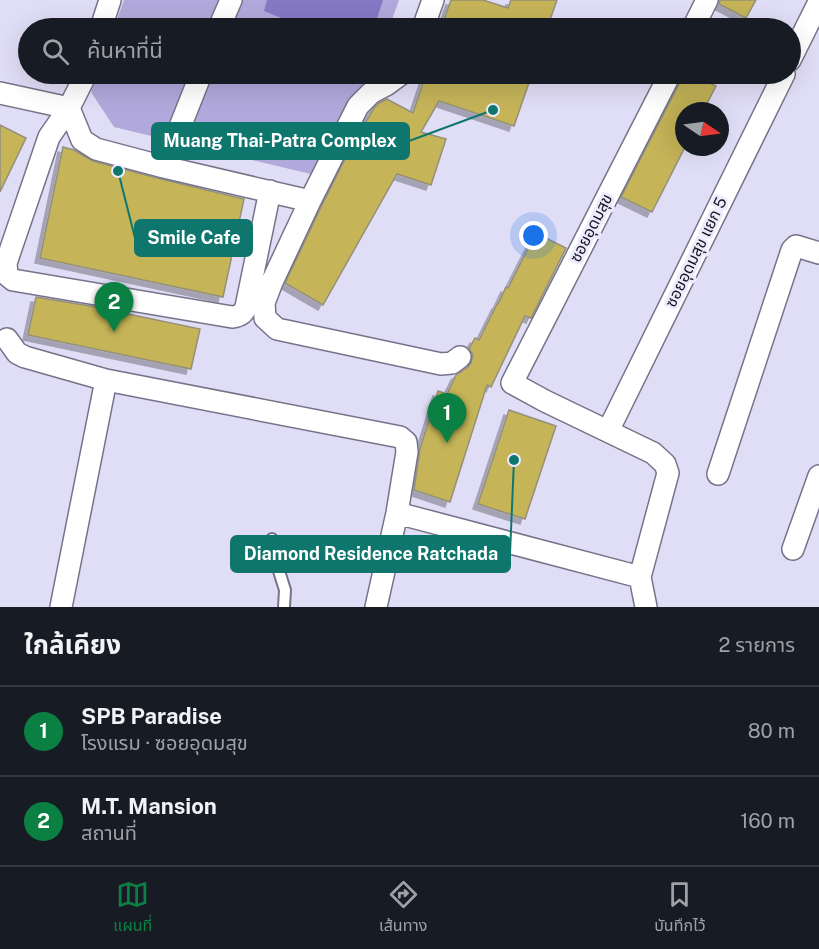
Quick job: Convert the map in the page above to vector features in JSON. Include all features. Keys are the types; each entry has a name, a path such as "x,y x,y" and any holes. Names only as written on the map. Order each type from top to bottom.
{"street":[{"path":"104,18 110,0"},
{"path":"223,18 231,0"},
{"path":"427,18 433,0"},
{"path":"698,18 707,0"},
{"path":"801,38 819,2"},
{"path":"81,84 69,108 49,137 6,263 7,275 13,280 232,317 238,316 246,307 270,191"},
{"path":"164,167 197,84"},
{"path":"387,84 371,93 357,106 272,282 264,303 265,318 277,329 441,364 452,363 460,357"},
{"name":"ซอยอุดมสุข","path":"608,431 512,383 665,84"},
{"name":"ซอยอุดมสุข แยก 5","path":"608,431 779,84"},
{"path":"0,93 69,108"},
{"path":"69,108 82,140 96,148 164,167 310,201"},
{"path":"718,474 792,250 796,246 819,252"},
{"path":"7,339 17,353 25,357 106,380 400,437 405,442 407,452 397,513 376,607"},
{"path":"61,607 106,380"},
{"path":"608,431 653,453 665,464 668,473 640,578 646,607"},
{"path":"793,549 819,476"},
{"path":"397,513 640,578"}],"lane":[{"path":"272,539 273,552 285,590 284,607"}],"shaded area":[{"path":"124,0 399,0 393,18 118,18"},
{"path":"267,0 383,0 377,18 281,18 264,11"},
{"path":"94,84 369,84 315,175 114,127 91,92"}],"building":[{"path":"451,0 483,0 508,8 511,0 557,0 551,18 445,18"},
{"path":"720,0 756,0 746,18 719,4"},
{"path":"423,84 529,84 514,126 439,101 421,132 446,139 431,185 397,174 323,305 285,283 350,149 374,108 387,99 413,113"},
{"path":"679,84 716,86 708,102 675,102 675,156 680,156 652,212 621,197"},
{"path":"0,125 26,138 0,192"},
{"path":"63,147 74,150 93,161 244,199 223,297 40,258"},
{"path":"536,233 566,248 531,318 525,316 491,387 487,385 450,502 414,490 420,449 438,391 447,394 456,375 471,363 473,355 469,349 475,338 479,340"},
{"path":"36,297 200,329 191,369 28,335"},
{"path":"509,410 556,426 525,519 478,504"}],"place":[{"name":"Muang Thai-Patra Complex","path":"493,110"},
{"name":"Smile Cafe","path":"118,171"},
{"name":"M.T. Mansion","path":"114,332"},
{"name":"SPB Paradise","path":"447,443"},
{"name":"Diamond Residence Ratchada","path":"514,460"}]}
